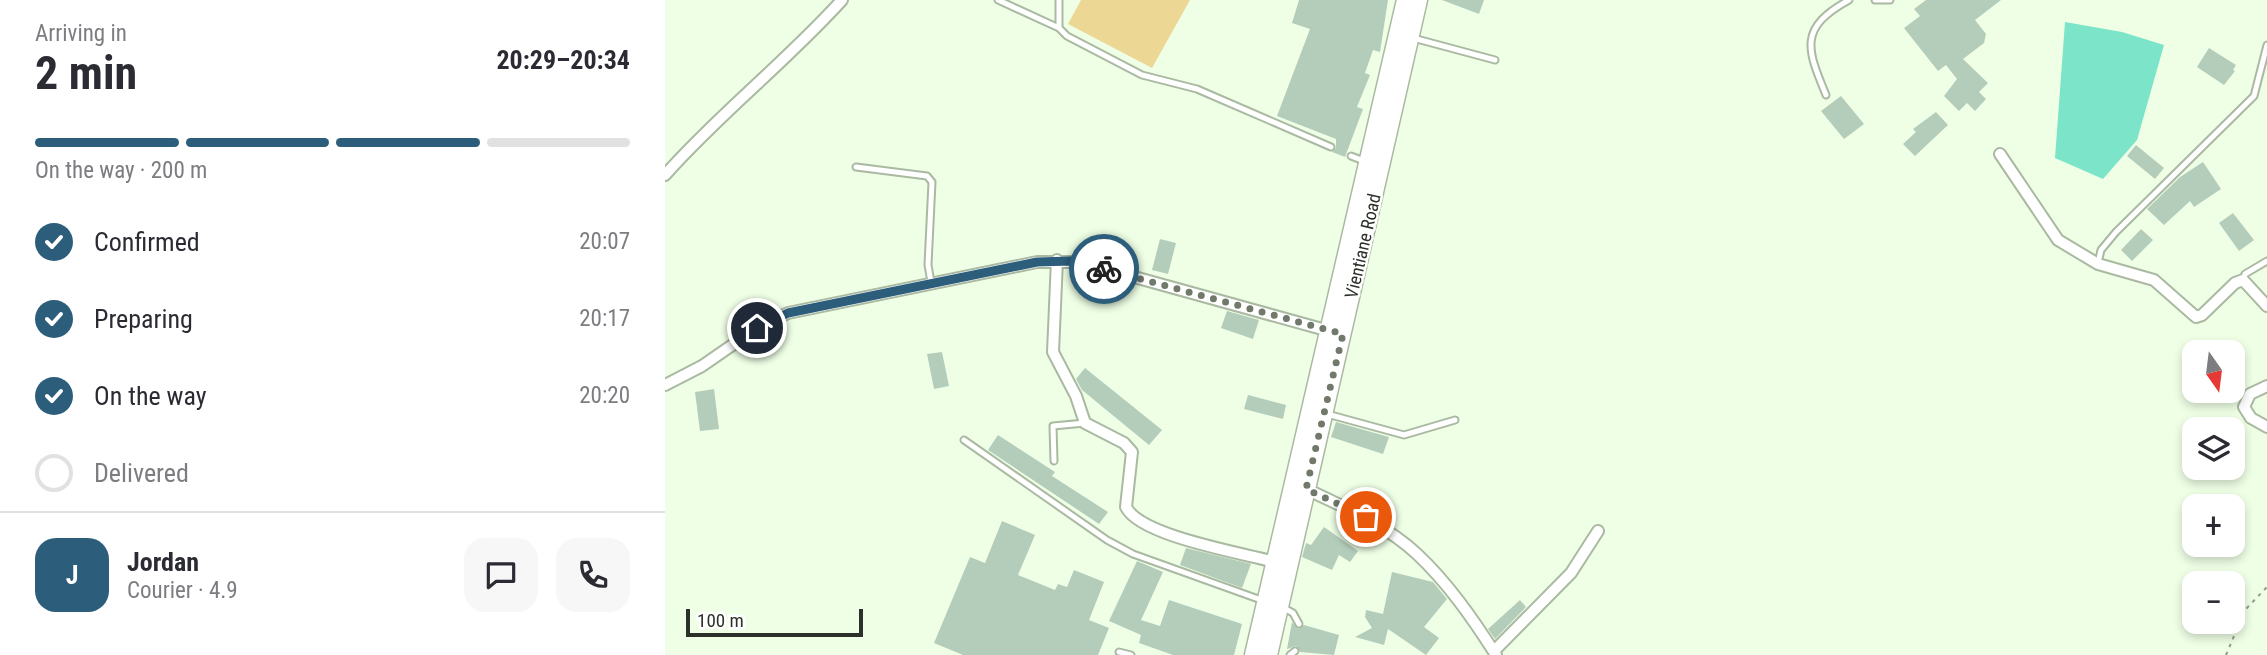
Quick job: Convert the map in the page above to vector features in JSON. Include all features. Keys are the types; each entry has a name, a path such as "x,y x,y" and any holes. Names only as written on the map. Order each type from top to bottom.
{"main road":[{"path":"1253,655 1273,604 1275,562 1335,332 1359,159 1405,0"},
{"name":"Vientiane Road","path":"1269,655 1273,604 1306,489 1324,413 1335,332 1419,0"}],"street":[{"path":"665,175 725,114 807,39 842,0"},
{"path":"2000,154 2058,240 2098,264 2154,279 2196,317 2202,316 2235,283 2243,280 2267,306"},
{"path":"665,385 702,366 771,319 931,282 1057,260 1080,262 1335,332"},
{"path":"1057,260 1053,352 1076,396 1085,423 1123,443 1132,452 1126,507 1138,522 1154,530 1275,562"},
{"path":"2267,386 2251,394 2244,412 2267,428"},
{"path":"1306,489 1366,517 1416,553 1469,613 1495,653 1571,573 1598,531"}],"lane":[{"path":"998,0 1059,28 1067,36 1142,75 1197,89 1331,147"},
{"path":"1059,0 1059,28"},
{"path":"1826,95 1810,58 1808,43 1814,28 1849,0"},
{"path":"1875,0 1890,0"},
{"path":"1410,37 1495,60"},
{"path":"2098,264 2101,250 2116,232 2254,96 2267,45"},
{"path":"856,167 927,176 932,182 928,265 931,282"},
{"path":"2243,280 2245,274 2267,261"},
{"path":"1324,413 1404,435 1455,420"},
{"path":"1054,461 1052,426 1085,423"},
{"path":"964,440 1107,541 1133,554 1273,604 1293,613 1299,624"},
{"path":"1119,652 1131,655"}],"path":[{"path":"2227,655 2245,610 2267,587"}],"shaded area":[{"path":"1081,0 1190,0 1152,68 1068,24"}],"water":[{"path":"2065,22 2122,32 2164,45 2137,140 2103,179 2055,158"}],"building":[{"path":"1299,0 1388,0 1380,52 1373,50 1365,73 1370,75 1357,107 1363,109 1345,157 1332,152 1336,148 1336,139 1277,116 1310,29 1292,23"},
{"path":"1442,0 1484,0 1479,14"},
{"path":"1926,0 2001,0 1975,20 1986,34 1984,43 1963,59 1988,83 1979,92 1986,99 1975,111 1967,103 1959,111 1944,96 1957,79 1946,65 1938,71 1904,28 1920,16 1914,9"},
{"path":"2209,48 2236,65 2233,70 2235,71 2224,85 2197,67"},
{"path":"1841,96 1864,124 1844,139 1821,111"},
{"path":"1936,112 1948,125 1915,156 1903,144 1916,132 1913,129"},
{"path":"2136,145 2164,168 2155,179 2127,156"},
{"path":"2203,162 2221,189 2194,207 2190,201 2164,225 2147,209 2180,177"},
{"path":"2233,213 2254,240 2239,251 2219,223"},
{"path":"2141,229 2153,240 2132,261 2121,250"},
{"path":"1160,239 1176,243 1168,274 1152,270"},
{"path":"1227,311 1259,320 1253,339 1221,328"},
{"path":"942,352 949,386 934,389 927,354"},
{"path":"1085,368 1162,430 1149,445 1082,390 1076,379"},
{"path":"714,389 719,429 700,431 695,392"},
{"path":"1248,395 1286,405 1283,419 1244,409"},
{"path":"1336,422 1389,437 1383,454 1331,437"},
{"path":"998,435 1055,472 1052,476 1108,512 1099,524 988,450"},
{"path":"1002,521 1035,535 1018,575 1055,590 1058,584 1067,587 1074,570 1104,582 1089,620 1109,628 1098,655 963,655 934,643 970,557 985,563"},
{"path":"1324,527 1358,551 1350,562 1339,555 1332,570 1302,557 1306,543 1311,545"},
{"path":"1186,548 1251,564 1242,588 1180,565"},
{"path":"1137,561 1163,572 1141,620 1160,626 1169,600 1242,624 1234,655 1173,655 1139,643 1141,635 1109,621"},
{"path":"1392,572 1433,582 1447,599 1424,627 1439,638 1426,655 1388,629 1384,645 1355,637 1372,628 1365,617 1366,610 1383,614"},
{"path":"1520,600 1526,607 1495,639 1488,629"},
{"path":"1292,622 1298,629 1304,625 1339,635 1334,655 1300,652 1296,646 1287,649"}],"way so far":[{"path":"1104,269 1343,334 1306,489 1366,517"}],"route":[{"path":"757,328 788,313 1037,262 1071,261 1104,269"}]}
